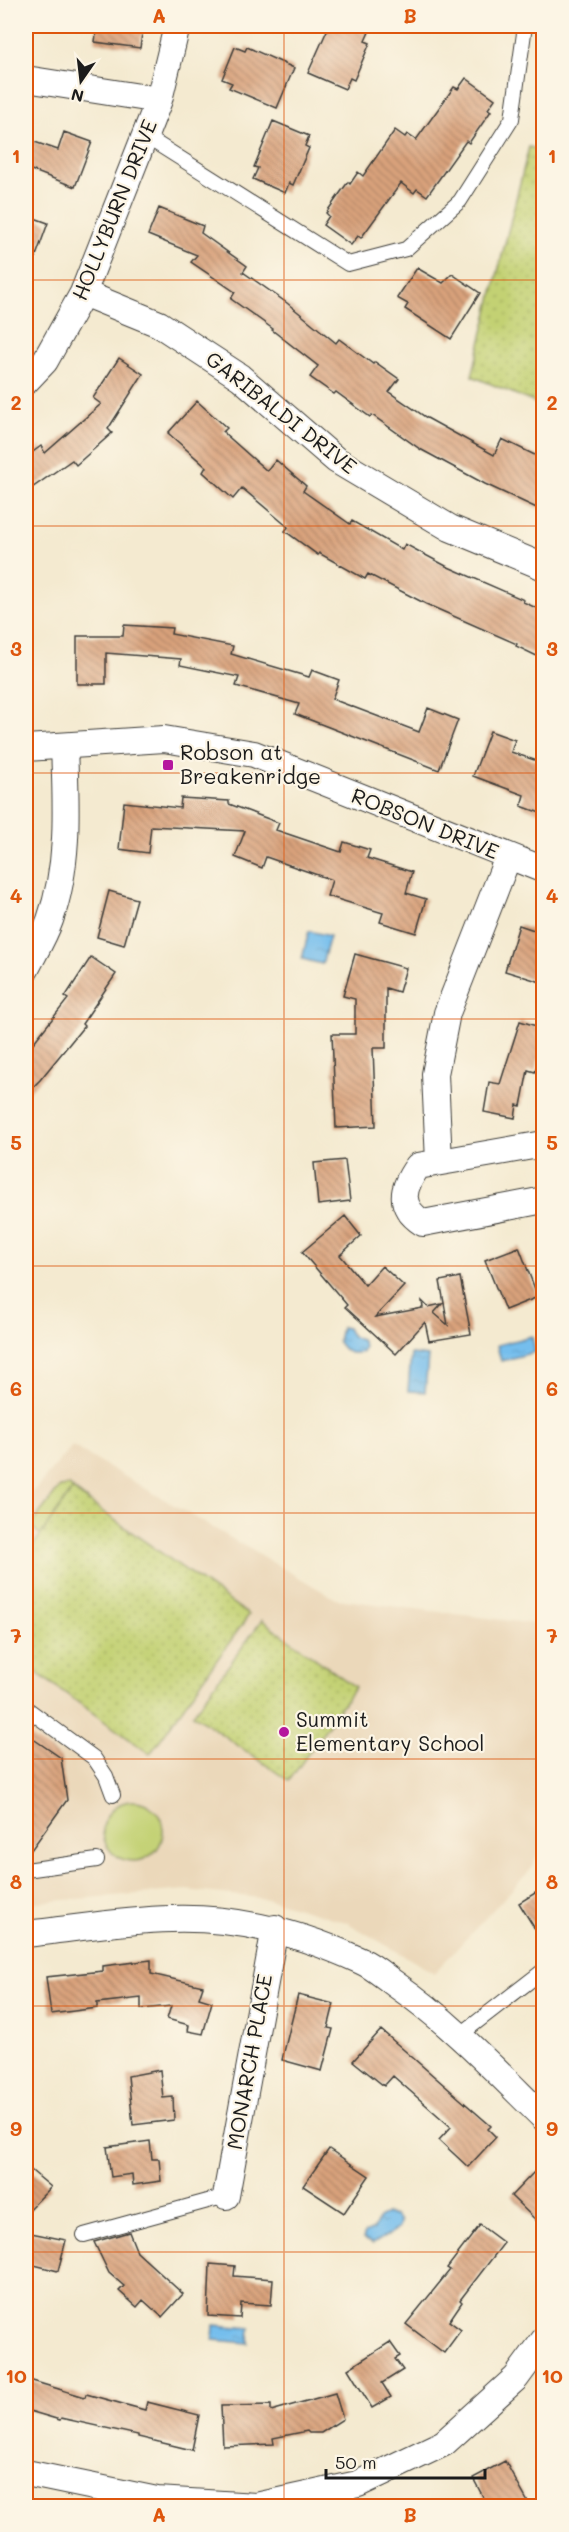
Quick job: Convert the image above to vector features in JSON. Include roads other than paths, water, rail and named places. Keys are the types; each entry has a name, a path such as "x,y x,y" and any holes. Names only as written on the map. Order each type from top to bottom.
{"street":[{"name":"HOLLYBURN DRIVE","path":"26,381 45,361 83,293 159,100 177,26"},
{"path":"26,80 159,100"},
{"name":"GARIBALDI DRIVE","path":"83,293 159,324 240,377 336,460 431,517 450,528 543,567"},
{"name":"ROBSON DRIVE","path":"26,748 164,739 254,754 508,858 543,870"},
{"path":"26,969 50,920 62,869 66,825 64,746"},
{"path":"438,1162 435,1074 447,1013 508,858"},
{"path":"543,1144 418,1166 405,1184 405,1201 411,1215 423,1223 543,1200"},
{"path":"26,1934 170,1918 233,1922 275,1928 362,1961 427,2006 460,2035 543,2118"},
{"name":"MONARCH PLACE","path":"226,2196 275,1928"},
{"path":"26,2473 157,2500 256,2506 358,2484 444,2443 516,2378 543,2340"}],"lane":[{"path":"145,136 348,264 406,249 460,201 512,119 525,26"},
{"path":"26,1708 94,1758 106,1776 113,1795"},
{"path":"26,1870 97,1860"},
{"path":"460,2035 543,1970"},
{"path":"84,2235 226,2196"}],"water":[{"path":"309,931 330,936 322,964 302,959"},
{"path":"341,1327 347,1328 349,1333 361,1340 364,1346 362,1352 351,1353 338,1342"},
{"path":"532,1336 535,1352 501,1361 497,1345"},
{"path":"411,1354 428,1356 425,1392 408,1391"},
{"path":"387,2214 395,2216 400,2221 399,2228 373,2244 363,2239 365,2233 374,2229 379,2218"},
{"path":"214,2325 250,2328 249,2343 213,2340"}],"place":[{"name":"Robson at Breakenridge","path":"168,765"},
{"name":"Summit Elementary School","path":"284,1732"}]}
